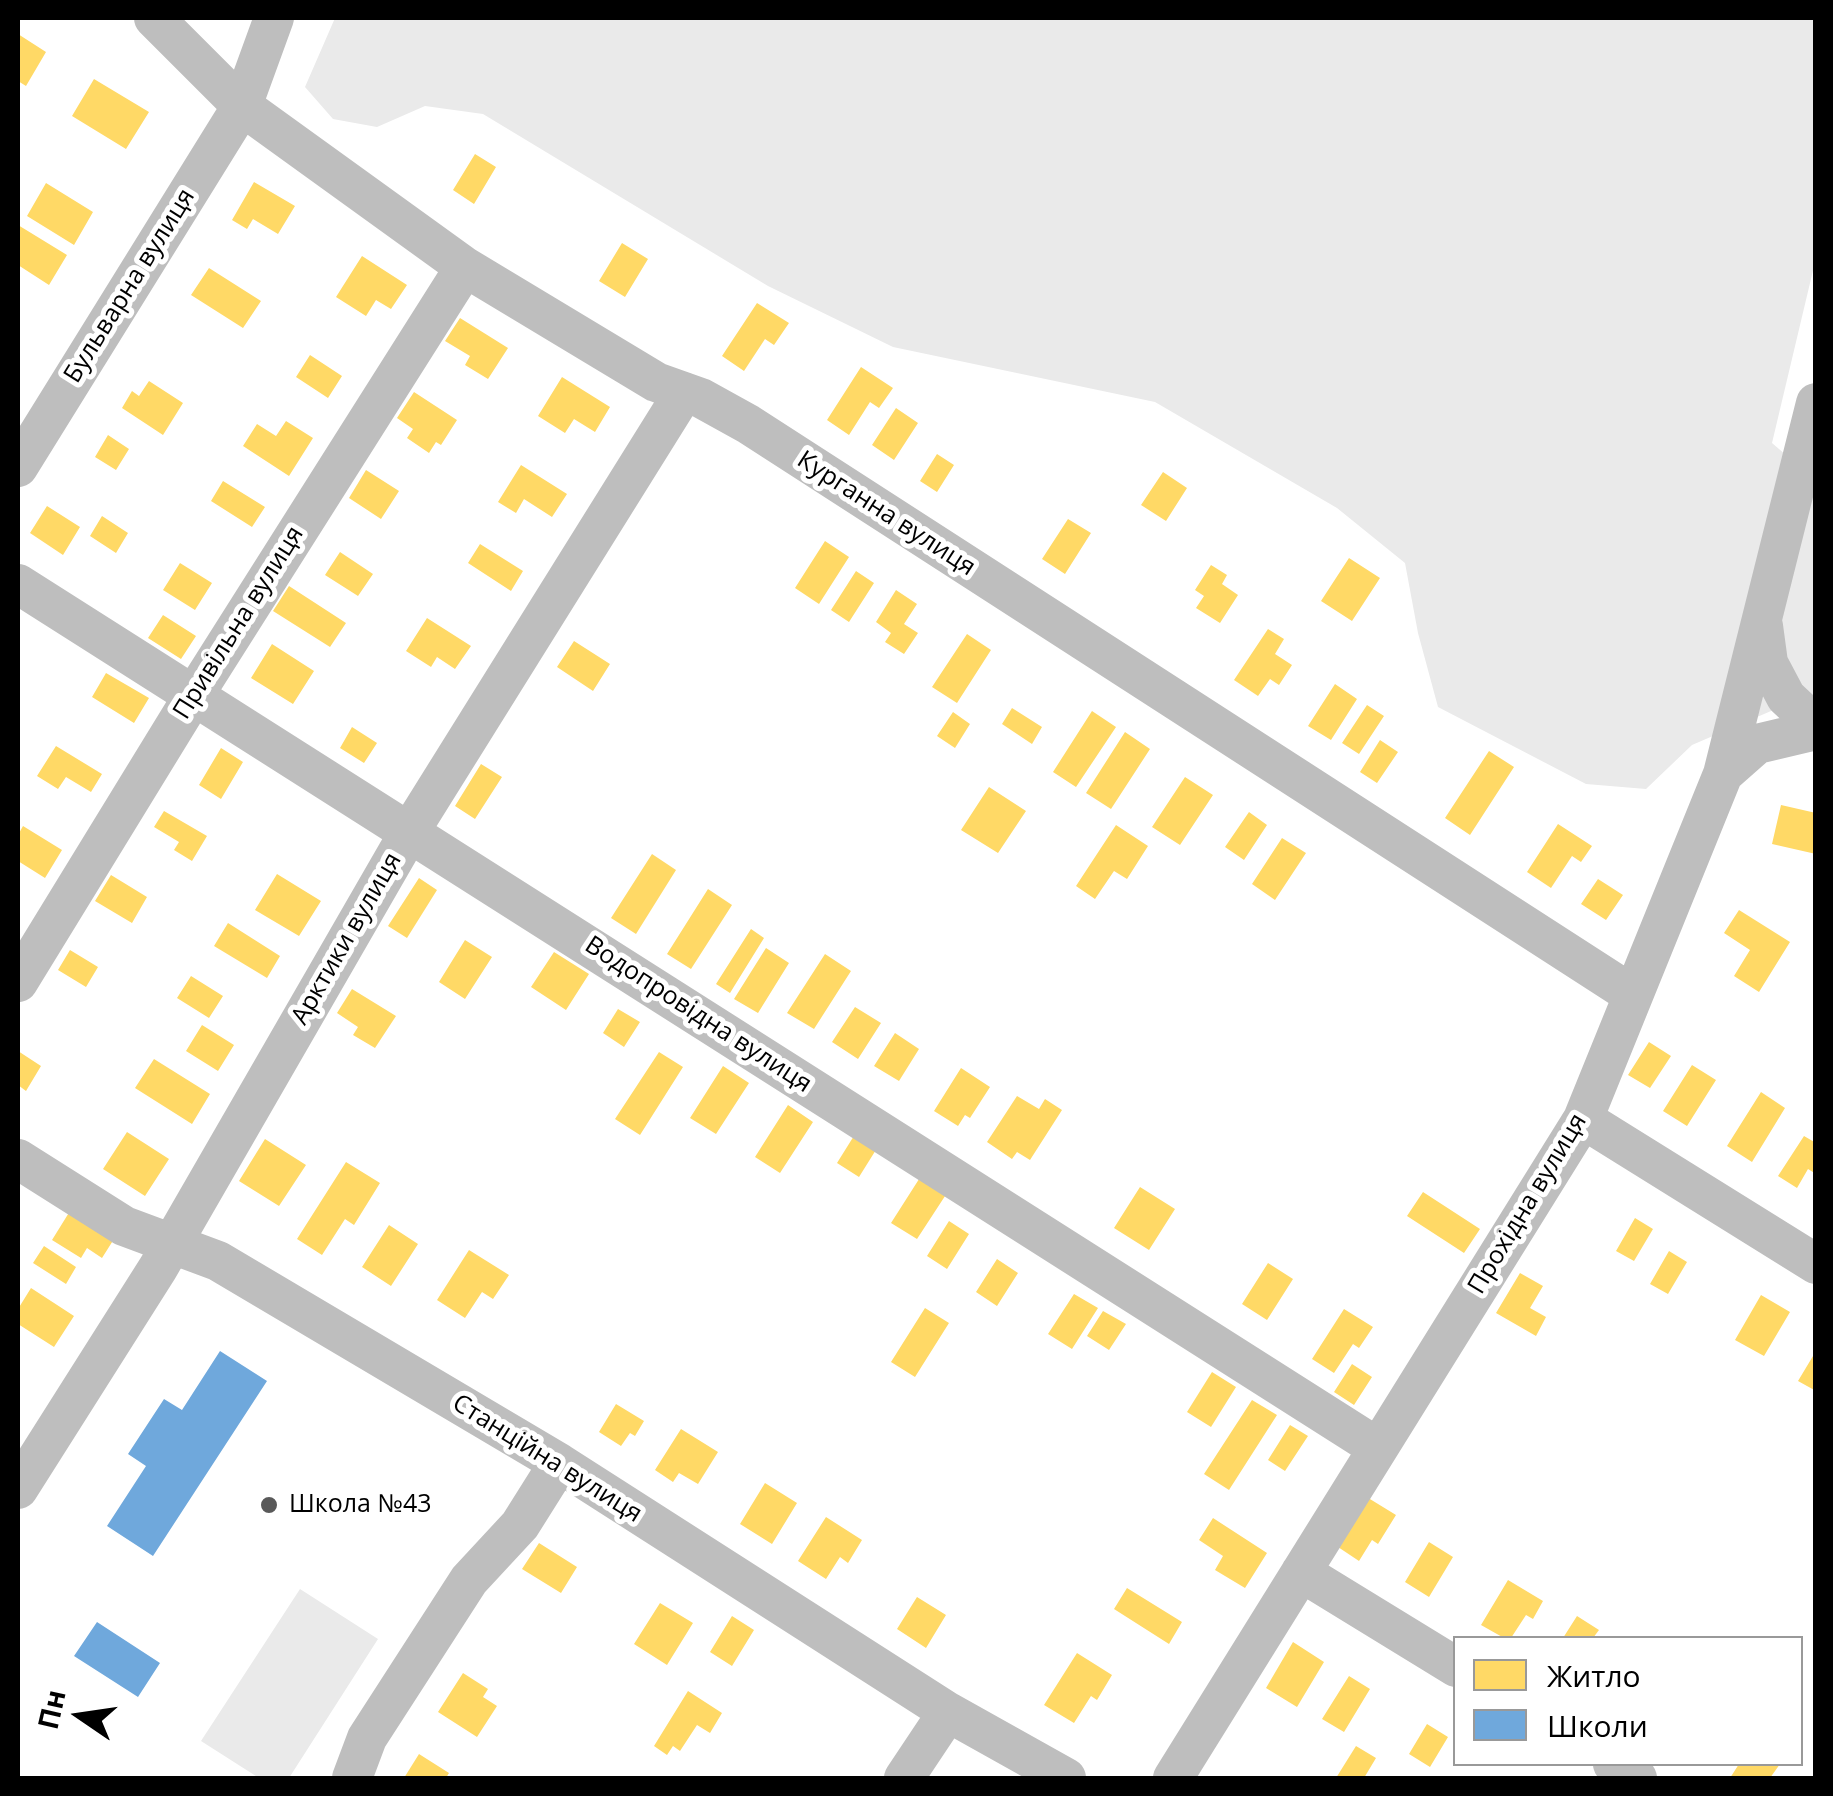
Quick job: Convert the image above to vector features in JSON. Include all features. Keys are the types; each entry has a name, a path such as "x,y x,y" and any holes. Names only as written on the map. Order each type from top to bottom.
{"street":[{"name":"Курганна вулиця","path":"154,18 242,106 464,267 656,382 701,398 748,424 1634,995"},
{"name":"Бульварна вулиця","path":"18,467 242,106 274,18"},
{"name":"Привільна вулиця","path":"18,982 464,267"},
{"name":"Арктики вулиця","path":"18,1489 158,1268 410,831 684,392"},
{"name":"Прохідна вулиця","path":"1173,1778 1583,1118 1723,774 1810,447 1816,403"},
{"name":"Водопровідна вулиця","path":"18,584 1378,1448"},
{"path":"1723,774 1757,744 1816,728 1786,696 1768,663 1763,623"},
{"path":"1583,1118 1816,1264"},
{"name":"Станційна вулиця","path":"18,1159 113,1220 218,1261 559,1464 948,1712 1066,1778"},
{"path":"352,1778 367,1738 469,1580 520,1525 559,1464"},
{"path":"1301,1572 1453,1665"},
{"path":"904,1778 948,1712"}],"shaded area":[{"path":"335,18 1815,18 1815,262 1772,443 1800,467 1815,470 1815,707 1778,708 1692,745 1646,789 1586,784 1438,707 1405,563 1337,508 1155,402 893,347 768,286 483,114 425,106 377,127 333,119 305,87"},
{"path":"300,1589 378,1639 289,1778 259,1778 201,1741"}],"building: Житло":[{"path":"18,34 46,52 26,86 18,81"},
{"path":"94,79 149,112 126,149 72,116"},
{"path":"475,154 496,167 474,204 453,190"},
{"path":"254,182 295,206 278,234 253,219 247,229 232,220"},
{"path":"46,183 93,212 74,245 27,216"},
{"path":"18,225 67,255 49,285 18,265"},
{"path":"622,243 648,259 625,297 599,281"},
{"path":"362,256 407,285 391,309 376,300 366,316 336,297"},
{"path":"209,268 261,301 243,328 191,295"},
{"path":"757,303 789,323 774,345 765,339 744,371 722,356"},
{"path":"460,318 508,348 488,379 465,365 470,356 445,341"},
{"path":"310,355 342,376 328,398 296,377"},
{"path":"861,367 893,388 879,408 870,402 849,435 827,420"},
{"path":"562,377 610,407 595,432 574,419 565,433 538,416"},
{"path":"149,381 183,403 163,435 122,408 132,391 139,396"},
{"path":"414,392 457,420 441,445 436,442 429,453 407,438 413,429 397,418"},
{"path":"896,408 918,423 894,460 872,445"},
{"path":"286,421 313,438 289,476 243,446 257,424 276,436"},
{"path":"108,435 129,449 116,470 95,457"},
{"path":"937,454 954,465 937,492 920,481"},
{"path":"521,465 567,494 552,517 524,499 516,513 498,502"},
{"path":"366,470 399,491 381,519 349,498"},
{"path":"1163,472 1187,488 1166,521 1141,505"},
{"path":"223,481 265,507 252,527 211,501"},
{"path":"47,506 80,527 63,555 30,533"},
{"path":"102,516 128,533 116,553 90,536"},
{"path":"1068,519 1091,533 1065,574 1042,559"},
{"path":"825,541 849,557 819,604 795,588"},
{"path":"480,544 523,571 511,591 468,563"},
{"path":"340,552 373,574 358,596 325,575"},
{"path":"1349,558 1380,578 1352,621 1321,601"},
{"path":"180,563 212,583 195,610 163,590"},
{"path":"1211,565 1227,575 1222,584 1238,595 1220,623 1196,608 1204,596 1195,590"},
{"path":"856,571 874,583 849,622 831,610"},
{"path":"289,586 346,623 330,647 273,611"},
{"path":"896,590 917,604 904,624 918,633 904,654 885,642 891,633 876,622"},
{"path":"163,615 196,636 181,659 148,638"},
{"path":"427,618 471,646 455,669 437,657 431,667 406,651"},
{"path":"1268,629 1284,639 1275,654 1292,665 1279,685 1270,679 1258,696 1234,680"},
{"path":"967,634 991,650 957,703 932,687"},
{"path":"574,641 610,664 593,691 557,667"},
{"path":"272,644 314,671 293,704 251,678"},
{"path":"106,673 149,698 134,723 92,697"},
{"path":"1335,684 1357,699 1331,740 1308,726"},
{"path":"1367,705 1384,716 1359,754 1342,743"},
{"path":"1012,708 1042,727 1032,744 1002,724"},
{"path":"1092,711 1116,727 1076,787 1053,772"},
{"path":"953,712 970,724 955,748 937,736"},
{"path":"352,727 377,743 364,763 340,748"},
{"path":"1125,732 1150,749 1111,809 1086,793"},
{"path":"1380,740 1398,752 1377,783 1360,772"},
{"path":"56,746 102,774 91,792 66,777 58,789 37,776"},
{"path":"221,748 243,762 221,799 199,785"},
{"path":"1489,751 1514,767 1470,835 1445,818"},
{"path":"481,764 502,777 475,819 455,806"},
{"path":"1185,777 1213,795 1180,845 1152,827"},
{"path":"989,787 1026,811 998,853 961,830"},
{"path":"1781,805 1816,813 1816,854 1772,844"},
{"path":"164,811 207,836 192,861 174,850 179,842 154,827"},
{"path":"1249,812 1267,825 1244,860 1225,847"},
{"path":"1558,824 1592,846 1581,862 1572,856 1551,888 1527,872"},
{"path":"1116,825 1148,846 1127,879 1114,871 1095,899 1076,886"},
{"path":"23,826 62,850 45,878 18,861 18,835"},
{"path":"1282,838 1306,853 1275,900 1252,884"},
{"path":"652,854 676,870 636,934 611,918"},
{"path":"277,874 321,901 299,936 255,910"},
{"path":"111,875 147,897 132,923 95,901"},
{"path":"419,878 437,890 407,938 388,926"},
{"path":"1598,879 1623,895 1606,920 1581,904"},
{"path":"708,889 732,905 691,969 667,954"},
{"path":"1739,910 1790,942 1759,992 1734,976 1750,950 1724,933"},
{"path":"228,923 280,956 267,978 214,946"},
{"path":"751,929 764,938 730,993 716,984"},
{"path":"465,940 492,957 465,999 439,982"},
{"path":"766,948 789,963 758,1013 734,999"},
{"path":"70,950 98,967 86,987 58,970"},
{"path":"554,952 589,974 566,1010 531,987"},
{"path":"825,954 851,971 814,1029 787,1013"},
{"path":"191,976 223,996 209,1018 177,998"},
{"path":"352,989 396,1016 375,1048 353,1035 358,1027 337,1013"},
{"path":"855,1007 881,1023 858,1059 832,1042"},
{"path":"618,1009 640,1022 624,1047 603,1033"},
{"path":"202,1025 234,1045 218,1071 186,1051"},
{"path":"895,1033 919,1049 899,1081 874,1066"},
{"path":"1649,1042 1671,1056 1650,1088 1628,1075"},
{"path":"18,1051 41,1066 26,1091 18,1085"},
{"path":"659,1052 683,1067 640,1135 615,1119"},
{"path":"154,1059 210,1094 192,1124 135,1088"},
{"path":"1692,1065 1716,1080 1687,1126 1663,1111"},
{"path":"723,1066 749,1083 716,1134 690,1118"},
{"path":"961,1068 990,1087 970,1118 965,1115 958,1126 934,1111"},
{"path":"1761,1092 1785,1108 1752,1162 1727,1146"},
{"path":"1017,1096 1039,1109 1045,1099 1062,1110 1030,1160 1017,1152 1012,1159 987,1142"},
{"path":"788,1105 813,1122 780,1173 755,1157"},
{"path":"857,1131 879,1145 859,1177 837,1163"},
{"path":"127,1132 169,1159 145,1196 103,1169"},
{"path":"1804,1136 1816,1143 1816,1174 1808,1169 1797,1188 1778,1176"},
{"path":"265,1139 306,1165 279,1206 239,1181"},
{"path":"346,1162 380,1183 354,1225 345,1219 322,1255 297,1239"},
{"path":"921,1176 947,1193 917,1239 891,1223"},
{"path":"1140,1187 1175,1209 1149,1250 1114,1228"},
{"path":"1423,1192 1480,1229 1464,1253 1407,1216"},
{"path":"70,1211 114,1239 102,1258 87,1248 81,1258 52,1240"},
{"path":"1635,1218 1653,1229 1634,1261 1616,1251"},
{"path":"949,1221 969,1234 947,1269 927,1256"},
{"path":"389,1225 418,1244 391,1286 362,1267"},
{"path":"44,1246 76,1267 66,1284 33,1263"},
{"path":"469,1250 509,1275 493,1299 482,1292 465,1318 437,1300"},
{"path":"1669,1251 1687,1262 1668,1294 1650,1284"},
{"path":"997,1259 1018,1273 997,1306 976,1292"},
{"path":"1268,1263 1293,1279 1267,1320 1242,1304"},
{"path":"1520,1273 1543,1286 1530,1308 1546,1317 1536,1336 1496,1313"},
{"path":"31,1288 74,1316 54,1347 18,1324 18,1309"},
{"path":"1074,1294 1098,1308 1072,1349 1048,1334"},
{"path":"1761,1295 1790,1312 1764,1356 1735,1340"},
{"path":"925,1308 949,1323 915,1377 891,1362"},
{"path":"1344,1309 1373,1327 1359,1348 1353,1344 1334,1373 1312,1359"},
{"path":"1103,1311 1126,1324 1109,1350 1087,1336"},
{"path":"1816,1351 1816,1391 1798,1381"},
{"path":"1352,1364 1372,1377 1354,1405 1334,1392"},
{"path":"1212,1372 1236,1387 1211,1427 1187,1412"},
{"path":"1252,1400 1277,1415 1229,1490 1204,1474"},
{"path":"616,1404 644,1421 635,1436 630,1433 621,1446 599,1432"},
{"path":"1290,1425 1308,1436 1285,1471 1268,1460"},
{"path":"681,1429 718,1452 698,1484 679,1473 673,1482 655,1470"},
{"path":"765,1483 797,1503 772,1544 740,1524"},
{"path":"1365,1496 1396,1515 1378,1544 1372,1540 1359,1561 1335,1545"},
{"path":"826,1517 862,1540 848,1563 840,1557 826,1579 798,1561"},
{"path":"1213,1518 1267,1553 1245,1588 1215,1570 1223,1556 1199,1540"},
{"path":"1429,1542 1453,1557 1429,1597 1405,1582"},
{"path":"539,1543 577,1567 561,1593 522,1569"},
{"path":"1508,1580 1543,1601 1533,1619 1526,1615 1512,1636 1500,1636 1481,1625"},
{"path":"1127,1588 1182,1622 1169,1644 1114,1609"},
{"path":"917,1597 946,1615 926,1648 897,1629"},
{"path":"660,1603 693,1623 667,1665 634,1644"},
{"path":"732,1616 754,1630 732,1666 710,1652"},
{"path":"1577,1616 1599,1630 1594,1636 1564,1636"},
{"path":"1293,1642 1324,1662 1297,1707 1266,1688"},
{"path":"1077,1653 1112,1675 1097,1700 1091,1696 1074,1723 1044,1705"},
{"path":"463,1673 488,1689 483,1697 497,1706 477,1737 438,1712"},
{"path":"1349,1676 1370,1689 1344,1732 1322,1719"},
{"path":"688,1691 722,1713 710,1733 697,1725 680,1751 673,1746 667,1755 654,1746"},
{"path":"1427,1724 1448,1737 1430,1767 1409,1754"},
{"path":"1356,1746 1376,1758 1364,1778 1336,1778"},
{"path":"419,1754 449,1773 446,1778 404,1778"},
{"path":"1738,1766 1779,1766 1770,1778 1730,1778"}],"building: Школи":[{"path":"220,1351 267,1381 153,1556 107,1526 146,1466 128,1454 164,1399 182,1410"},
{"path":"97,1622 160,1663 138,1697 74,1656"}],"place":[{"name":"Школа №43","path":"269,1505"}]}
